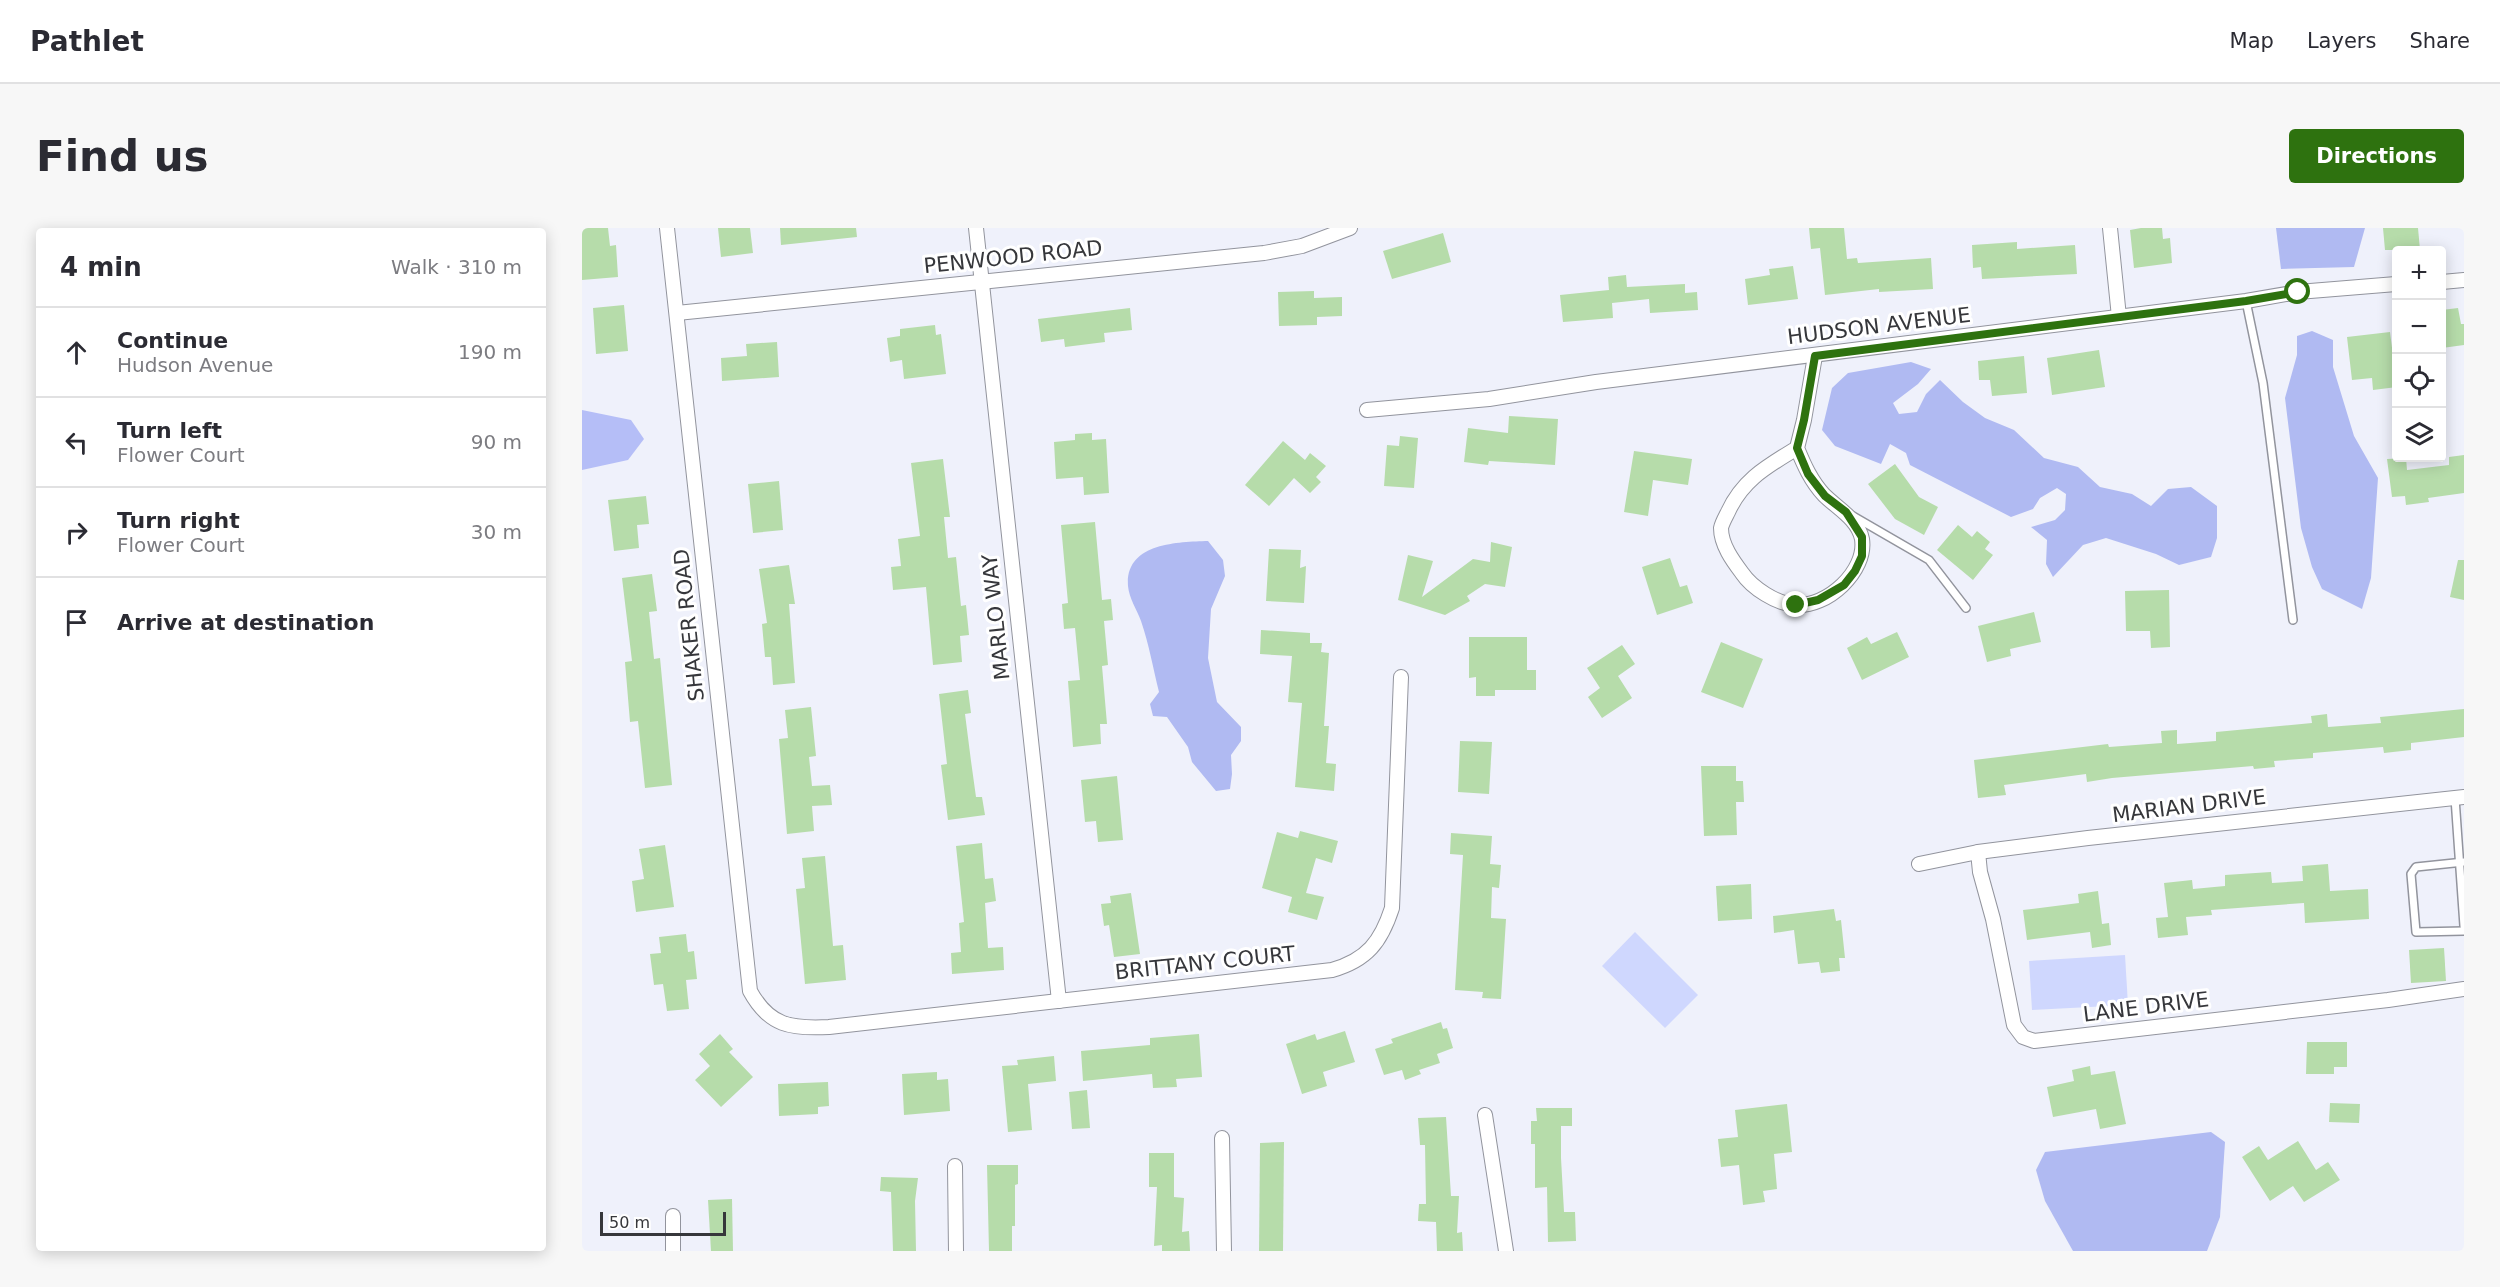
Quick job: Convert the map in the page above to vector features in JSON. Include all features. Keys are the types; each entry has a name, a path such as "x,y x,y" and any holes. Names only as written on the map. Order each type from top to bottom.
{"street":[{"name":"SHAKER ROAD","path":"667,228 750,991 766,1013"},
{"name":"MARLO WAY","path":"976,228 1059,1001"},
{"name":"PENWOOD ROAD","path":"677,313 1264,253 1302,246 1350,228"},
{"path":"2110,228 2119,317"},
{"path":"2446,282 2464,280"},
{"name":"HUDSON AVENUE","path":"1367,411 1489,399 1596,382 2246,301 2298,292 2392,284"},
{"path":"1797,448 1759,472 1736,494 1721,528 1727,553 1745,578 1768,596 1796,605 1818,600 1844,585 1855,571 1862,556 1862,537 1846,512 1825,496 1808,474 1797,448 1815,356"},
{"name":"BRITTANY COURT","path":"766,1013 781,1024 803,1029 1332,970 1345,966 1366,954 1385,930 1392,908 1401,677"},
{"name":"MARIAN DRIVE","path":"1919,864 1978,852 2088,838 2459,798"},
{"name":"LANE DRIVE","path":"1978,852 1980,872 1993,920 2014,1025 2023,1037 2034,1041 2464,989"},
{"path":"1485,1114 1506,1251"},
{"path":"1222,1138 1224,1251"},
{"path":"955,1166 956,1251"},
{"path":"673,1216 673,1251"}],"lane":[{"path":"2246,301 2263,383 2293,620"},
{"path":"1846,512 1929,560 1966,608"},
{"path":"2459,798 2464,926"},
{"path":"2462,863 2416,867 2411,874 2416,932 2464,931"}],"shaded area":[{"path":"2276,228 2365,228 2354,267 2281,269"},
{"path":"2312,331 2333,340 2333,367 2354,436 2378,478 2371,578 2362,609 2322,589 2312,567 2301,528 2285,398 2297,355 2297,336"},
{"path":"1911,362 1931,369 1918,384 1893,403 1899,414 1917,412 1926,394 1940,380 1963,402 1985,418 2014,430 2044,458 2078,467 2100,487 2132,494 2151,506 2168,489 2191,487 2217,506 2217,538 2211,557 2179,565 2156,554 2106,538 2083,545 2053,577 2046,564 2047,540 2031,527 2055,520 2065,510 2066,494 2057,488 2040,498 2033,509 2011,517 1910,465 1906,453 1890,444 1881,464 1835,446 1822,430 1832,388 1848,373"},
{"path":"582,410 631,420 644,439 628,460 582,470"},
{"path":"1208,541 1223,560 1225,576 1211,609 1208,658 1217,702 1241,727 1241,741 1231,755 1230,789 1216,791 1192,762 1188,747 1167,717 1153,716 1150,704 1159,692 1149,647 1128,586 1129,572 1135,561 1144,553 1168,544"},
{"path":"1635,932 1698,995 1665,1028 1602,966"},
{"path":"2125,955 2128,1005 2032,1010 2029,961"},
{"path":"2211,1132 2225,1142 2220,1217 2207,1251 2073,1251 2045,1201 2036,1170 2045,1152"}],"building":[{"path":"582,228 608,228 610,246 616,245 618,277 582,280"},
{"path":"718,228 750,228 753,253 721,257"},
{"path":"780,228 856,228 857,237 781,245"},
{"path":"1809,228 1844,228 1847,259 1857,258 1858,263 1931,258 1933,289 1879,292 1879,289 1825,295 1820,248 1811,249"},
{"path":"2162,228 2163,239 2170,238 2172,263 2134,268 2130,230"},
{"path":"2383,228 2418,228 2420,246 2392,246 2392,250 2385,250"},
{"path":"1443,233 1451,262 1392,279 1383,251"},
{"path":"2017,242 2017,249 2075,245 2077,274 1982,279 1981,267 1973,268 1972,245"},
{"path":"1793,266 1798,299 1748,305 1745,279 1770,275 1769,269"},
{"path":"1626,275 1627,287 1685,284 1685,293 1697,292 1698,310 1650,313 1649,299 1612,303 1613,318 1563,322 1560,295 1609,290 1608,277"},
{"path":"1314,291 1314,298 1342,297 1342,316 1317,317 1317,325 1279,326 1278,292"},
{"path":"624,305 628,351 596,354 593,308"},
{"path":"1130,308 1132,330 1104,333 1105,342 1065,347 1064,339 1041,342 1038,319"},
{"path":"2458,308 2461,324 2464,324 2464,345 2446,347 2446,310"},
{"path":"935,325 936,335 941,334 946,374 904,379 902,360 890,362 887,338 900,336 900,329"},
{"path":"2390,332 2392,388 2373,390 2372,378 2352,380 2347,337"},
{"path":"777,342 779,377 722,381 721,358 747,356 746,344"},
{"path":"2099,350 2105,387 2052,395 2047,358"},
{"path":"2024,356 2027,393 1992,396 1990,380 1979,380 1978,361"},
{"path":"1509,416 1558,419 1555,465 1489,461 1488,465 1464,462 1468,428 1508,433"},
{"path":"1092,433 1092,440 1106,439 1109,493 1084,495 1083,477 1056,479 1054,442 1075,440 1075,434"},
{"path":"1400,436 1418,438 1414,488 1384,486 1387,445 1399,446"},
{"path":"1283,441 1305,460 1310,453 1326,466 1316,477 1321,482 1310,493 1294,478 1269,506 1245,485"},
{"path":"1634,451 1692,459 1688,485 1653,480 1648,516 1624,512"},
{"path":"2464,455 2464,493 2428,498 2429,502 2406,505 2405,496 2392,497 2387,459 2392,459 2392,462 2406,462 2407,470 2449,465 2449,457"},
{"path":"943,459 950,517 944,517 948,558 956,557 961,606 966,605 969,635 960,636 962,662 933,665 926,587 893,590 891,567 901,566 898,539 920,536 911,463"},
{"path":"1895,464 1919,497 1938,507 1924,535 1895,519 1868,484"},
{"path":"779,481 783,530 753,533 748,484"},
{"path":"646,496 649,524 637,525 639,548 614,551 608,500"},
{"path":"1095,522 1102,600 1111,599 1113,620 1104,621 1108,665 1102,666 1107,724 1100,724 1101,744 1073,747 1068,681 1080,680 1075,628 1064,629 1062,604 1068,603 1061,525"},
{"path":"1958,525 1972,537 1977,531 1990,542 1985,549 1993,555 1973,580 1937,550"},
{"path":"1491,542 1512,547 1505,587 1485,584 1467,596 1470,601 1445,615 1398,600 1408,555 1433,561 1422,597 1473,559 1490,562"},
{"path":"1269,549 1301,550 1300,568 1306,566 1304,603 1266,601"},
{"path":"1670,558 1680,587 1687,585 1693,603 1657,615 1642,567"},
{"path":"2458,560 2464,560 2464,600 2450,597"},
{"path":"789,565 795,604 789,604 795,683 773,685 771,657 765,657 762,624 767,623 759,569"},
{"path":"652,574 657,611 649,612 654,659 660,658 672,785 645,788 638,721 630,722 625,662 632,661 622,578"},
{"path":"2169,590 2170,647 2151,648 2150,631 2126,631 2125,591"},
{"path":"2034,612 2041,642 2010,649 2011,656 1987,662 1978,626"},
{"path":"1261,630 1310,633 1310,643 1322,643 1321,652 1329,653 1324,726 1329,726 1326,763 1336,764 1334,791 1295,787 1302,703 1288,702 1292,656 1260,654"},
{"path":"1897,632 1909,657 1862,680 1847,648 1867,637 1871,644"},
{"path":"1469,637 1527,637 1527,670 1536,670 1536,690 1495,690 1495,696 1476,696 1476,677 1469,678"},
{"path":"1721,642 1763,659 1743,708 1701,692"},
{"path":"1622,645 1635,664 1618,676 1632,698 1602,718 1588,697 1600,688 1587,668"},
{"path":"968,690 971,713 965,714 971,761 976,797 982,797 985,815 948,820 941,765 947,764 939,694"},
{"path":"811,707 816,756 809,757 812,786 830,785 832,805 812,806 814,831 787,834 779,739 788,738 785,710"},
{"path":"2464,709 2464,737 2411,743 2411,750 2384,753 2383,747 2313,753 2313,758 2274,761 2275,767 2254,769 2253,766 2087,782 2086,774 2004,785 2006,795 1978,798 1974,760 2108,744 2109,747 2162,743 2161,731 2177,730 2177,744 2216,741 2216,732 2312,723 2311,716 2327,714 2328,727 2381,723 2380,717"},
{"path":"1460,741 1492,742 1489,794 1458,792"},
{"path":"1701,766 1736,766 1736,781 1743,781 1744,802 1736,802 1737,835 1704,836"},
{"path":"1117,776 1123,840 1098,842 1096,821 1085,822 1081,780"},
{"path":"1300,831 1338,841 1332,863 1316,858 1306,893 1324,897 1317,920 1288,912 1292,897 1262,888 1277,832 1298,838"},
{"path":"1451,833 1492,836 1490,864 1501,865 1499,888 1492,887 1491,918 1506,919 1501,999 1482,998 1483,992 1455,990 1463,855 1450,854"},
{"path":"982,843 985,879 993,878 996,901 985,903 988,948 1003,947 1004,970 952,974 951,953 961,952 959,923 964,922 956,846"},
{"path":"665,845 674,907 636,912 632,881 644,879 639,849"},
{"path":"825,856 833,946 843,945 846,980 805,984 796,889 805,888 802,858"},
{"path":"2328,864 2330,891 2368,889 2369,919 2305,923 2304,903 2211,910 2212,915 2186,917 2188,935 2158,938 2156,918 2168,917 2164,883 2192,880 2193,889 2225,886 2225,875 2271,872 2272,883 2303,881 2302,866"},
{"path":"1751,884 1752,919 1718,921 1716,886"},
{"path":"2098,891 2102,924 2109,923 2111,945 2092,948 2090,932 2027,940 2023,910 2079,903 2078,894"},
{"path":"1131,893 1140,954 1114,957 1109,925 1104,926 1101,904 1111,903 1110,896"},
{"path":"1834,909 1836,921 1841,920 1845,958 1839,958 1840,971 1821,973 1819,962 1798,964 1794,930 1774,933 1773,916"},
{"path":"686,934 688,952 694,951 697,979 686,980 689,1009 667,1011 663,984 654,985 650,954 661,953 659,937"},
{"path":"2444,948 2446,981 2411,983 2409,950"},
{"path":"1441,1022 1443,1029 1447,1028 1453,1048 1437,1054 1440,1063 1419,1070 1421,1074 1405,1080 1402,1070 1384,1075 1375,1049 1393,1043 1391,1039"},
{"path":"1345,1031 1355,1062 1323,1072 1327,1086 1302,1094 1286,1044 1315,1034 1317,1040"},
{"path":"720,1034 733,1049 729,1052 753,1077 721,1107 695,1080 710,1066 699,1054"},
{"path":"1199,1034 1202,1077 1176,1079 1177,1087 1153,1088 1152,1074 1083,1081 1081,1051 1150,1045 1150,1038"},
{"path":"2307,1042 2347,1042 2347,1067 2334,1067 2334,1074 2306,1074"},
{"path":"1054,1056 1056,1081 1028,1084 1032,1130 1008,1132 1002,1066 1018,1065 1017,1060"},
{"path":"2090,1066 2091,1075 2115,1071 2126,1124 2100,1129 2096,1109 2053,1117 2047,1087 2074,1081 2072,1070"},
{"path":"937,1072 937,1080 948,1079 950,1111 904,1115 902,1074"},
{"path":"828,1082 829,1106 818,1107 818,1114 779,1116 778,1084"},
{"path":"1087,1090 1090,1128 1072,1129 1069,1092"},
{"path":"2330,1103 2360,1104 2359,1123 2329,1122"},
{"path":"1787,1104 1792,1152 1774,1154 1777,1189 1763,1191 1765,1202 1743,1205 1739,1165 1721,1167 1718,1139 1738,1137 1735,1110"},
{"path":"1536,1108 1572,1108 1572,1126 1561,1126 1561,1158 1564,1212 1575,1212 1576,1241 1548,1242 1547,1187 1535,1188 1535,1144 1531,1144 1531,1121 1537,1121"},
{"path":"1446,1117 1451,1196 1459,1196 1457,1233 1462,1232 1463,1251 1437,1251 1436,1222 1418,1221 1419,1204 1426,1204 1425,1145 1420,1145 1418,1118"},
{"path":"2298,1141 2316,1170 2328,1162 2340,1180 2304,1202 2293,1186 2270,1201 2242,1157 2259,1146 2268,1160"},
{"path":"1284,1142 1283,1251 1259,1251 1260,1143"},
{"path":"1149,1153 1174,1153 1174,1197 1184,1198 1182,1232 1189,1231 1190,1251 1162,1251 1162,1245 1154,1246 1157,1187 1149,1187"},
{"path":"987,1165 1018,1165 1012,1251 989,1251"},
{"path":"881,1177 918,1178 915,1201 916,1251 893,1251 891,1192 880,1191"},
{"path":"732,1199 733,1251 711,1251 708,1200"}],"route":[{"path":"1796,605 1818,600 1844,585 1855,571 1862,556 1862,537 1846,512 1825,496 1808,474 1797,448 1815,356 2246,301 2298,292"}]}
